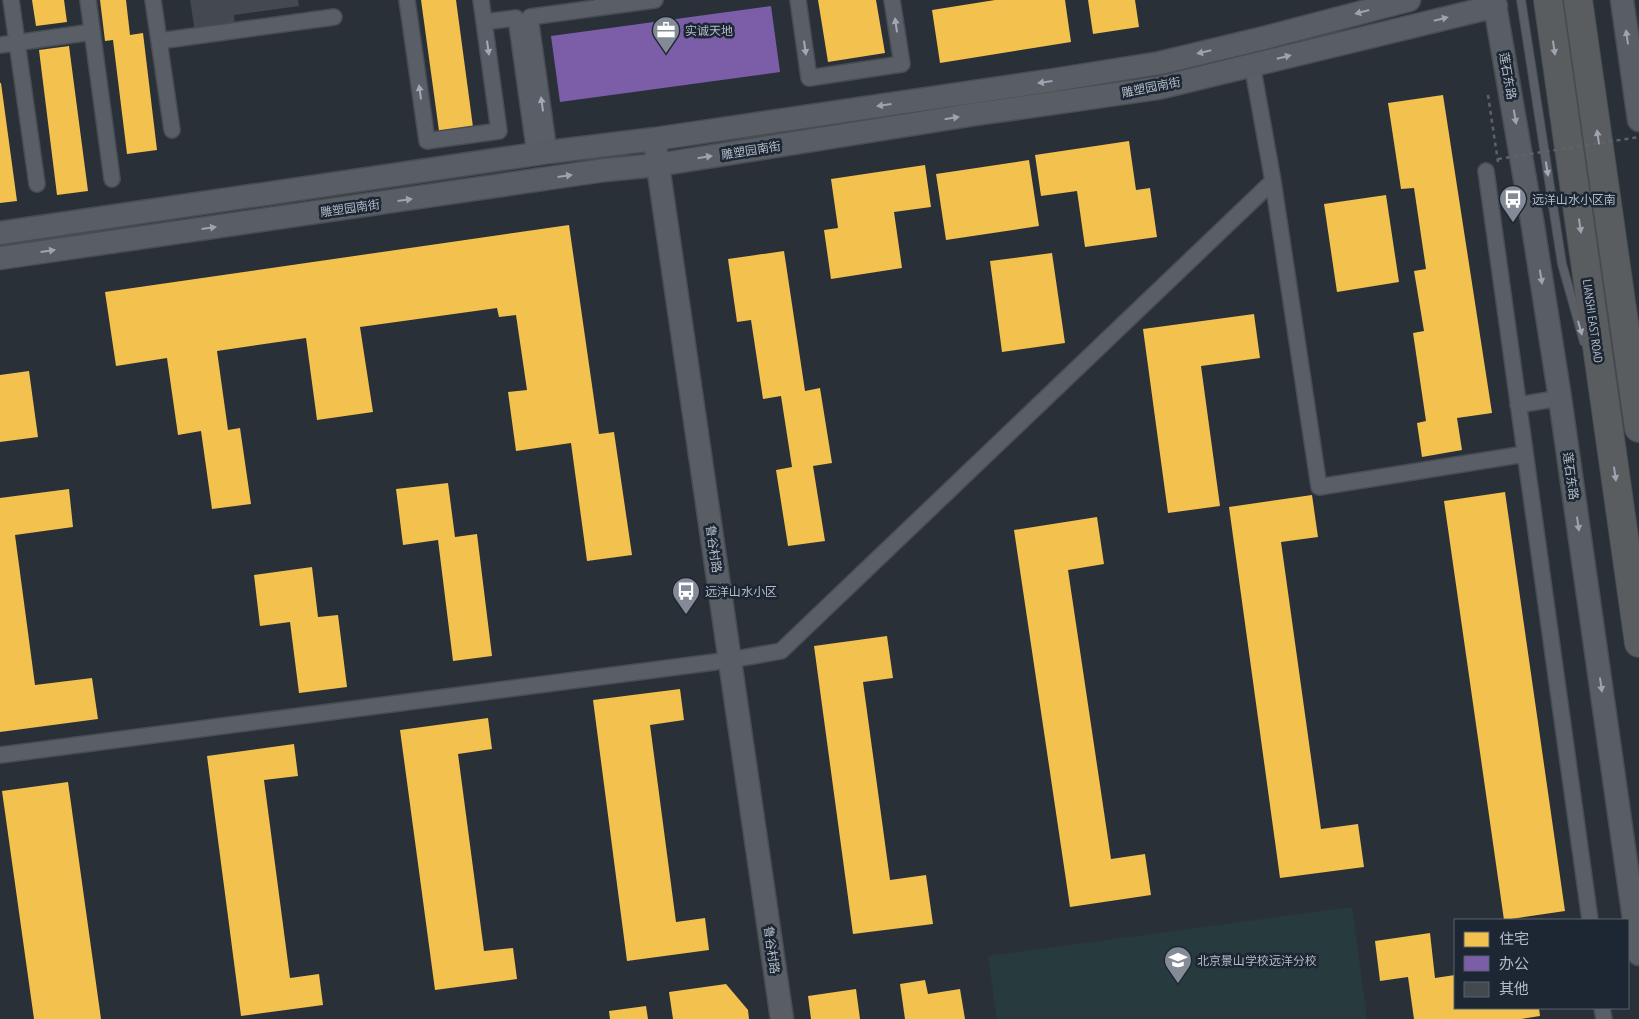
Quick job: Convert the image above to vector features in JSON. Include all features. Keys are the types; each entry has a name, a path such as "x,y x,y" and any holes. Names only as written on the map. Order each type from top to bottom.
{"highway":[{"name":"LIANSHI EAST ROAD","path":"1548,0 1639,643"},
{"path":"1578,0 1639,428"},
{"path":"1604,181 1639,349"}],"main road":[{"name":"雕塑园南街","path":"0,233 542,153 655,139 1044,82 1160,62 1260,39 1409,0"},
{"path":"1622,0 1639,120"},
{"name":"雕塑园南街","path":"0,258 596,171 657,165 976,114 1158,88 1495,3"},
{"name":"莲石东路","path":"1495,3 1560,398 1639,954"},
{"name":"鲁谷村路","path":"655,139 657,165 782,1019"}],"street":[{"path":"11,0 37,184"},
{"path":"88,0 112,178"},
{"path":"153,0 172,130"},
{"path":"407,0 427,141 499,131 481,0"},
{"path":"484,22 523,18 603,4 655,0"},
{"path":"798,0 809,78 902,64 892,0"},
{"path":"159,41 334,17"},
{"path":"523,18 542,153"},
{"path":"0,45 92,32"},
{"path":"1252,64 1273,181 1319,487 1525,454"},
{"path":"1486,171 1590,919"},
{"path":"0,755 730,660 781,651 1273,181"},
{"path":"1518,405 1560,398"}],"lane":[{"path":"1521,0 1562,264 1586,349"},
{"path":"1591,368 1609,435"}],"path":[{"path":"1498,159 1639,137"}],"green space":[{"name":"北京景山学校远洋分校","path":"1352,907 1367,1019 997,1019 988,956"}],"building: 住宅":[{"path":"32,0 64,0 67,22 36,26"},
{"path":"100,0 126,0 130,35 143,33 157,150 127,154 113,40 105,41"},
{"path":"421,0 456,0 473,127 439,131"},
{"path":"818,0 876,0 885,53 828,62"},
{"path":"995,0 1065,0 1071,42 940,63 932,10"},
{"path":"1088,0 1135,0 1139,27 1093,34"},
{"path":"69,46 88,191 57,195 39,50"},
{"path":"0,83 17,201 0,203"},
{"path":"1443,95 1492,413 1457,418 1462,450 1422,457 1417,423 1426,421 1413,333 1424,331 1414,271 1426,269 1414,188 1401,189 1388,103"},
{"path":"1129,141 1136,190 1150,188 1157,237 1085,247 1077,191 1041,196 1035,155"},
{"path":"1029,160 1039,226 946,240 936,174"},
{"path":"925,165 931,207 894,212 902,268 831,279 824,230 838,228 831,179"},
{"path":"1386,195 1399,282 1337,292 1324,204"},
{"path":"569,225 599,434 614,432 632,555 587,561 571,443 516,451 508,392 527,390 516,315 499,317 497,308 360,327 373,412 317,420 306,338 217,351 228,430 240,428 251,504 212,509 201,431 178,435 167,358 116,366 105,292"},
{"path":"784,251 805,391 820,388 832,463 813,466 825,541 788,546 776,470 792,467 781,396 763,399 751,320 737,322 728,259"},
{"path":"1052,253 1065,343 1002,352 990,261"},
{"path":"1254,314 1260,358 1201,366 1220,506 1168,513 1143,329"},
{"path":"29,371 38,437 0,442 0,375"},
{"path":"448,483 455,537 477,534 492,656 453,661 438,540 403,545 396,489"},
{"path":"69,489 73,527 15,535 35,685 92,678 98,719 0,732 0,498"},
{"path":"1505,492 1565,911 1504,919 1444,501"},
{"path":"1312,495 1318,537 1281,542 1321,829 1358,824 1364,867 1280,878 1229,507"},
{"path":"1097,517 1104,564 1068,570 1111,859 1145,854 1151,895 1070,907 1014,530"},
{"path":"312,567 318,617 338,615 347,687 299,693 290,622 260,626 254,575"},
{"path":"887,636 893,678 863,682 890,880 926,875 933,924 853,934 814,646"},
{"path":"680,689 684,720 650,725 676,922 705,918 709,950 627,961 593,700"},
{"path":"488,718 492,749 458,754 484,951 513,948 517,979 435,990 400,730"},
{"path":"294,744 298,776 264,780 290,978 319,974 323,1005 241,1016 207,756"},
{"path":"68,782 101,1019 34,1019 2,791"},
{"path":"1430,933 1435,978 1454,975 1454,1009 1539,1009 1540,1016 1521,1019 1414,1019 1408,977 1380,981 1375,941"},
{"path":"925,980 928,994 960,989 965,1019 905,1019 900,984"},
{"path":"726,984 748,1010 749,1019 673,1019 669,992"},
{"path":"856,989 860,1019 811,1019 808,996"},
{"path":"646,1006 648,1019 610,1019 609,1011"}],"building: 办公":[{"name":"实诚天地","path":"771,6 780,72 560,102 551,36"}],"building: 其他":[{"path":"190,0 298,0 299,6 234,15 235,26 195,32"}],"place":[{"name":"实诚天地","path":"666,54"},
{"name":"远洋山水小区南","path":"1513,223"},
{"name":"远洋山水小区","path":"686,615"},
{"name":"北京景山学校远洋分校","path":"1178,984"}]}
